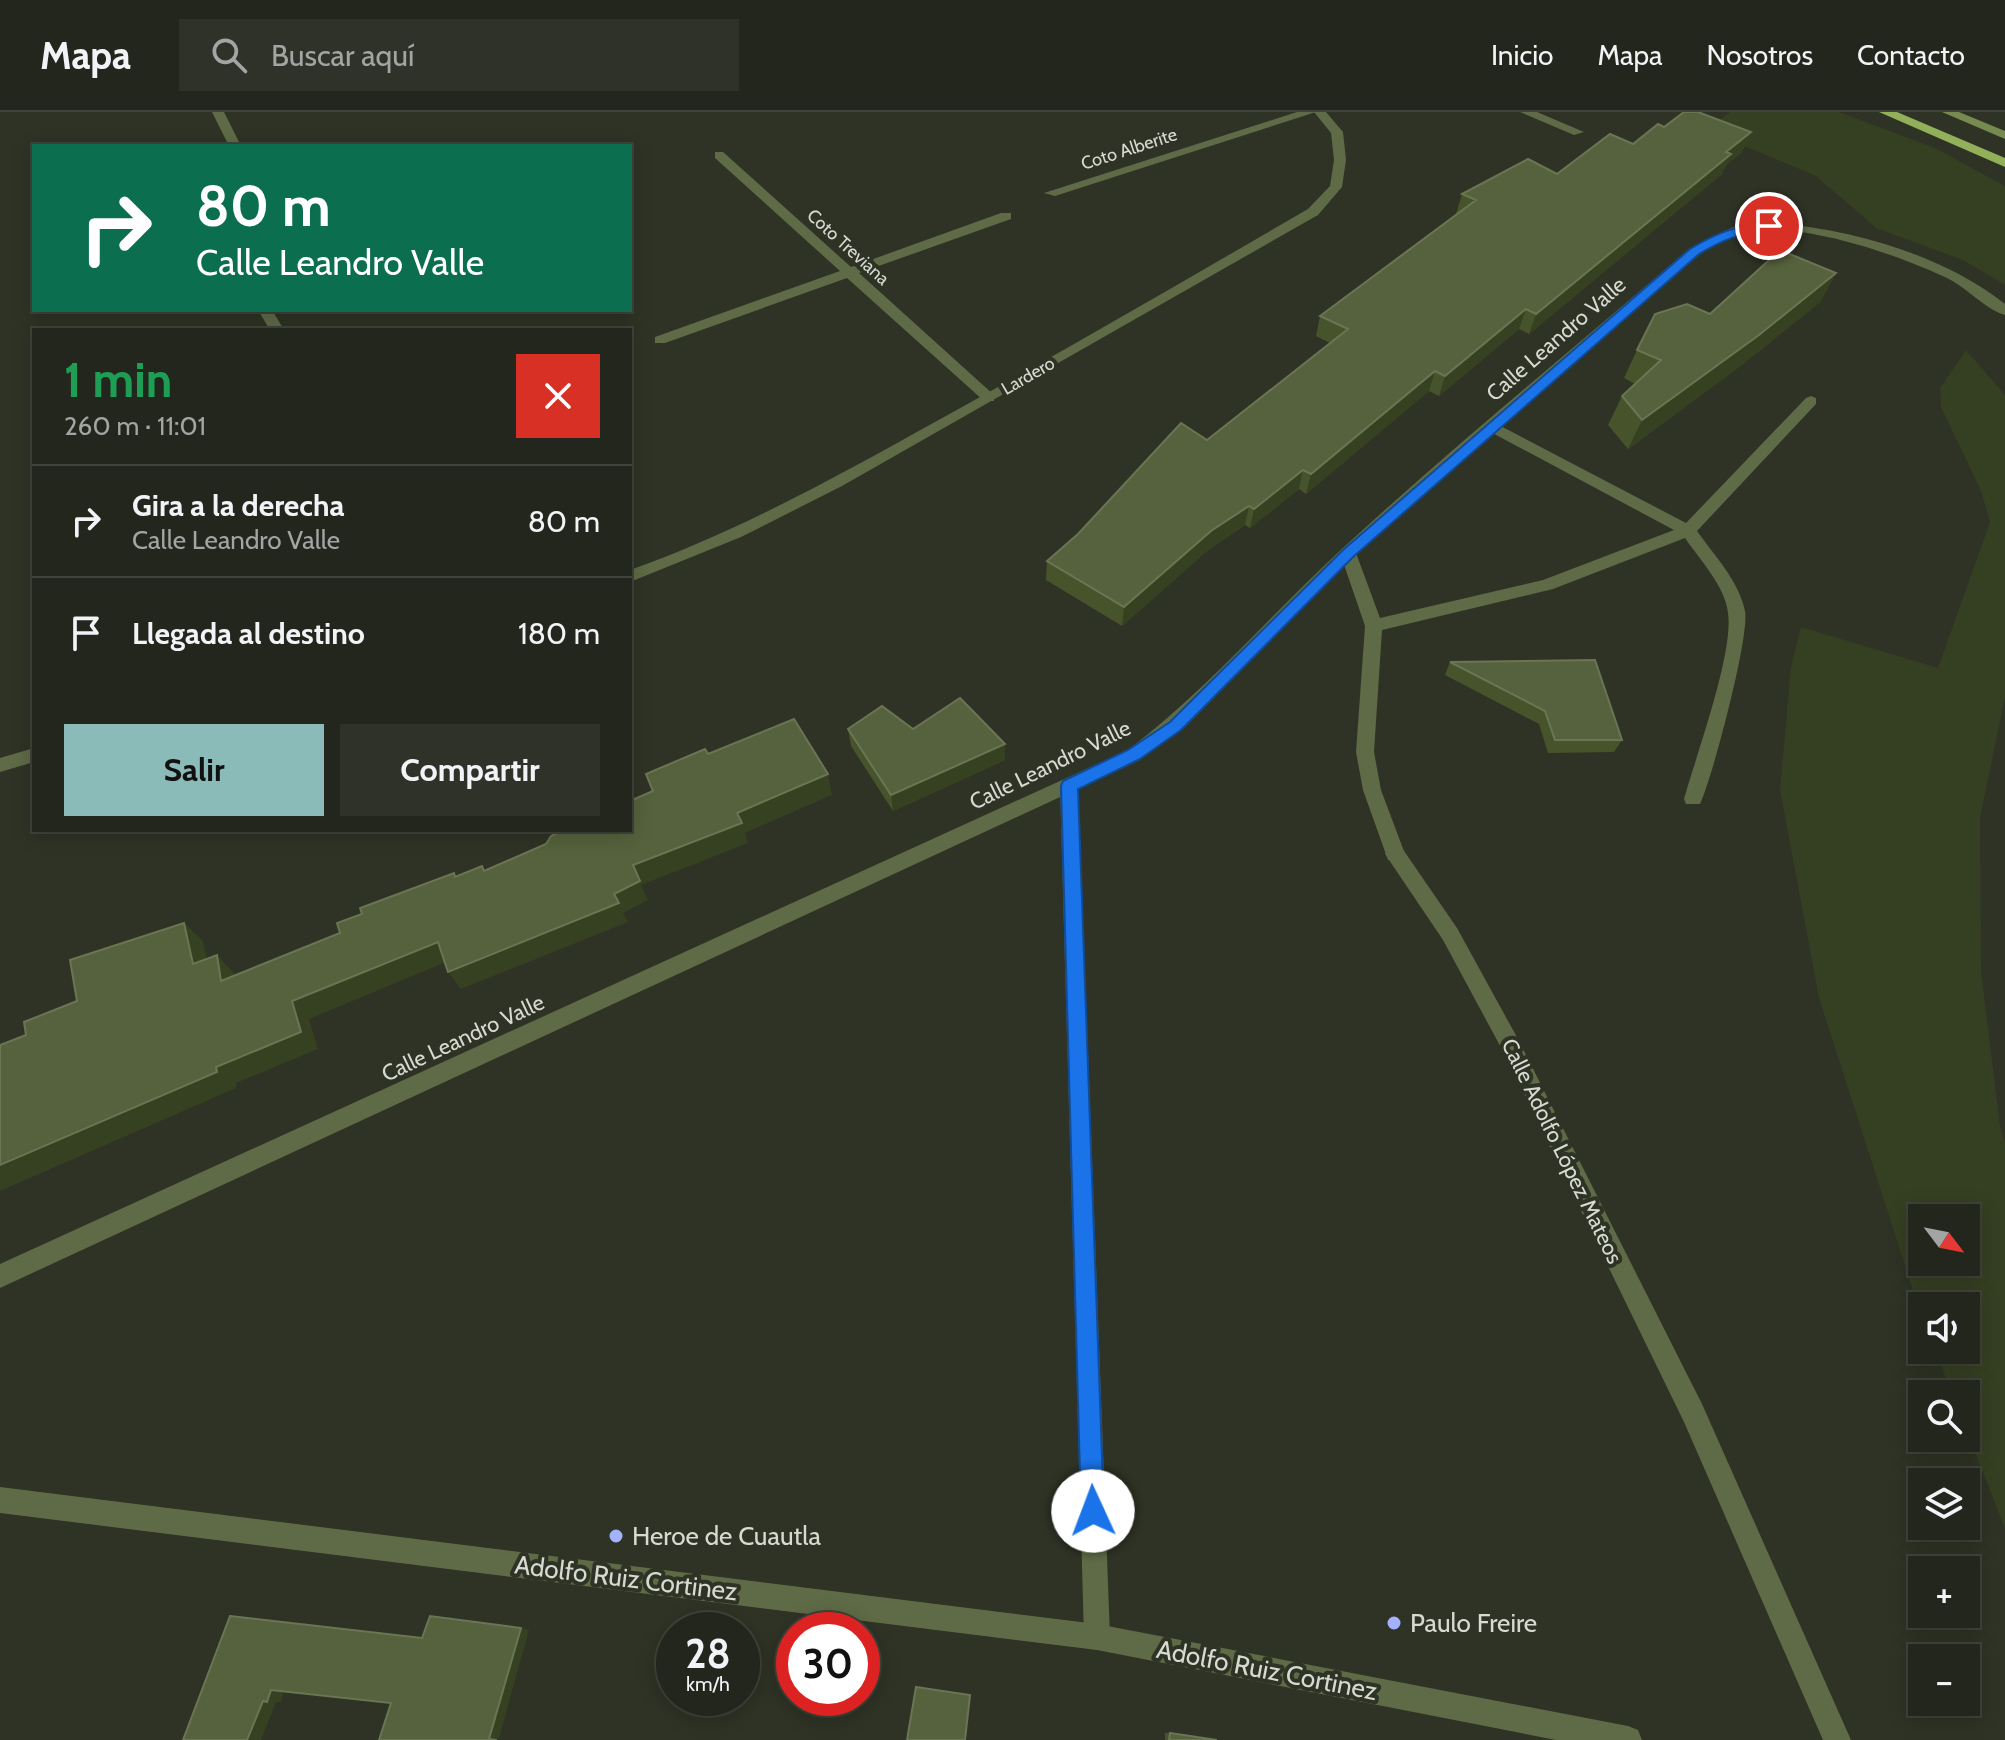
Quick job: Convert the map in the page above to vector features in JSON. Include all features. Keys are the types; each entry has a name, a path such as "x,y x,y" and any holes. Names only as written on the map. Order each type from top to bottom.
{"highway":[{"path":"1886,112 2005,163"}],"main road":[{"path":"1948,112 2005,135"},
{"path":"1981,112 2005,122"}],"street":[{"path":"218,112 234,144"},
{"name":"Coto Alberite","path":"1050,193 1310,112"},
{"name":"Lardero","path":"632,575 735,536 989,398 1313,212 1336,187 1340,160 1337,132 1320,112"},
{"path":"1526,112 1578,132"},
{"name":"Coto Treviana","path":"719,155 989,398"},
{"path":"660,340 1006,216"},
{"name":"Calle Leandro Valle","path":"0,1276 1134,755 1175,726 1348,553 1490,426 1694,252 1721,236 1744,228 1797,228 1883,249 1975,288 2005,311"},
{"path":"1374,626 1547,585 1688,531 1811,401"},
{"path":"1490,426 1688,531 1724,581 1737,612 1734,652 1693,799"},
{"name":"Calle Adolfo López Mateos","path":"1348,553 1374,626 1365,752 1372,790 1395,854 1450,934 1512,1048 1693,1413 1837,1740"},
{"path":"0,765 32,756"},
{"path":"1069,786 1097,1637"},
{"name":"Adolfo Ruiz Cortinez","path":"0,1500 1097,1637 1628,1740"}],"green space":[{"path":"1730,112 1839,112 1935,148 2005,186 2005,285 1963,260 1876,228 1816,176 1706,130"},
{"path":"1966,350 2005,395 2005,697 1980,818 1981,971 2000,1126 2005,1142 2005,1529 1975,1452 1980,1452 1980,1380 1947,1380 1940,1364 1980,1364 1980,1292 1914,1292 1908,1276 1980,1276 1980,1204 1908,1204 1908,1275 1819,998 1780,790 1791,667 1801,627 1938,668 1990,522 1981,491 1941,407 1940,388"}],"building":[{"path":"1684,112 1698,112 1751,132 1726,152 1731,154 1536,314 1526,309 1445,376 1435,371 1311,474 1303,470 1254,509 1249,506 1211,531 1124,607 1047,561 1078,534 1181,423 1207,440 1348,329 1320,316 1476,200 1462,194 1528,159 1557,174 1610,134 1633,144 1658,124 1664,127"},
{"path":"1780,250 1836,273 1759,335 1642,420 1622,396 1661,360 1637,350 1655,314 1687,304 1710,314"},
{"path":"1595,660 1622,740 1555,740 1545,711 1450,662"},
{"path":"960,698 1005,744 891,795 848,729 882,706 913,729"},
{"path":"794,719 828,774 737,813 742,823 633,865 640,881 614,894 619,903 448,972 438,942 292,1001 301,1032 216,1067 217,1072 0,1165 0,1045 26,1035 24,1022 77,1001 70,960 184,923 193,964 217,955 221,981 340,933 337,923 362,914 360,908 454,873 455,877 482,866 484,871 546,844 551,836 560,832 632,832 632,800 653,791 646,774 705,749 708,754"},
{"path":"230,1616 422,1638 430,1616 521,1628 489,1739 497,1740 379,1740 391,1703 271,1690 267,1702 263,1701 247,1740 183,1740"},
{"path":"916,1687 970,1695 965,1740 907,1740"},
{"path":"1170,1733 1217,1740 1169,1740"}],"place":[{"name":"Heroe de Cuautla","path":"616,1536"},
{"name":"Paulo Freire","path":"1394,1623"}],"route":[{"path":"1093,1511 1069,786 1134,755 1175,726 1348,553 1490,426 1694,252 1721,236 1744,228 1769,226"}]}
